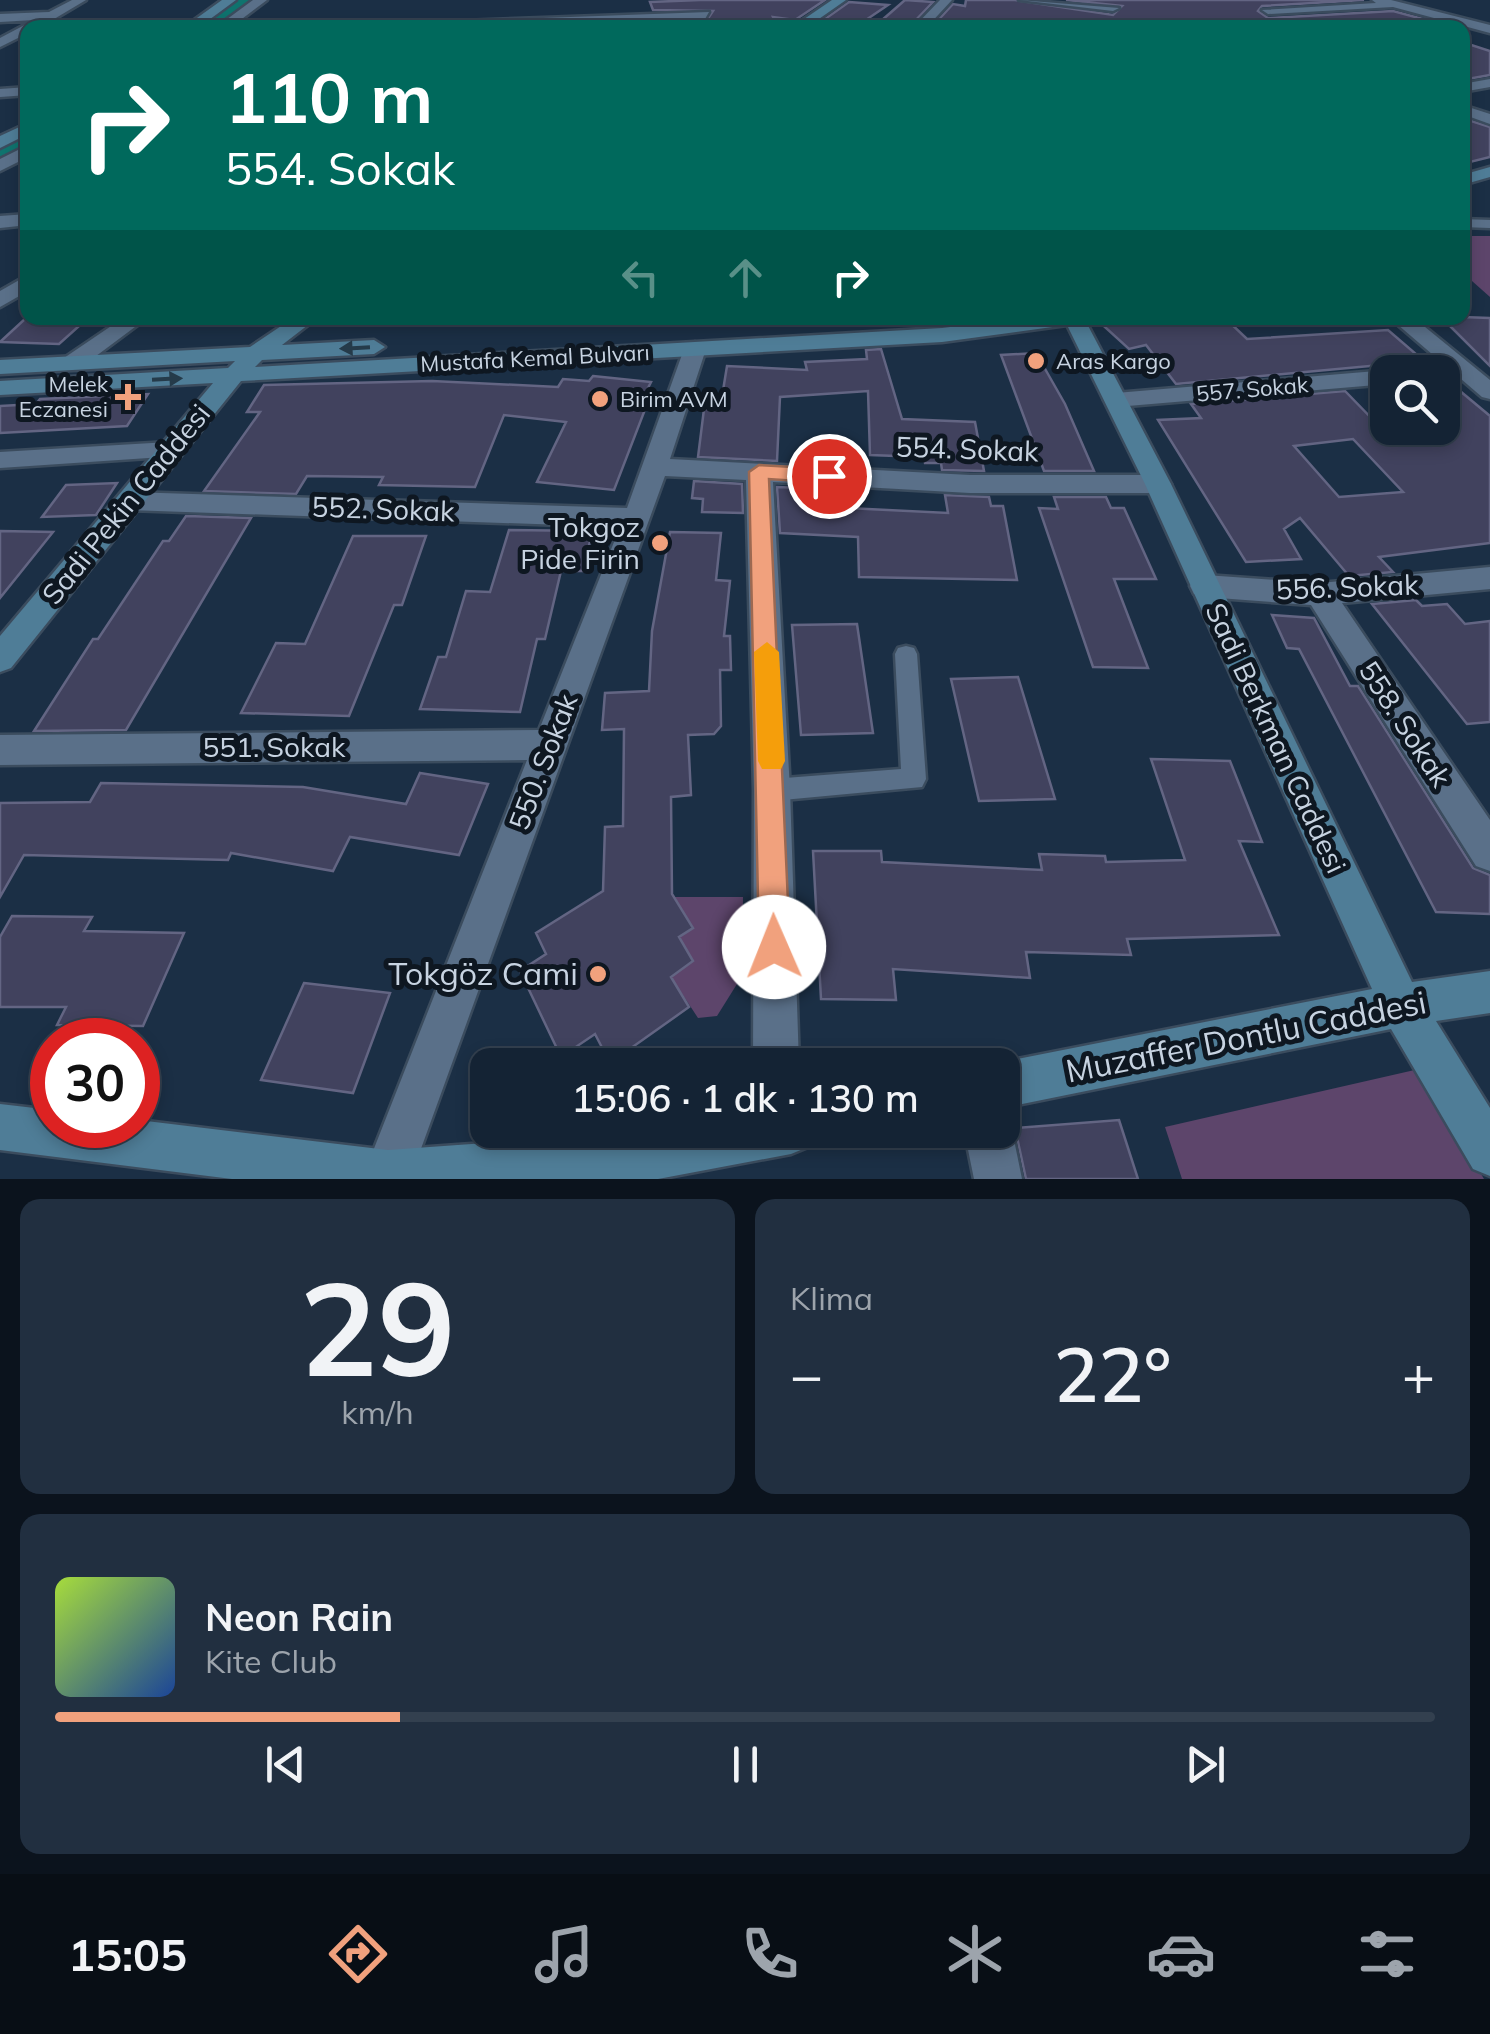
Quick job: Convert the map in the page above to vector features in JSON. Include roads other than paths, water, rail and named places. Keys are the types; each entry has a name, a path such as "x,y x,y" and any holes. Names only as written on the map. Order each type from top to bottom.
{"street":[{"path":"43,20 80,0"},
{"path":"201,20 230,0"},
{"path":"232,20 261,0"},
{"path":"809,20 840,0"},
{"path":"927,20 946,0"},
{"path":"1025,0 1115,9"},
{"path":"1255,0 1279,20"},
{"path":"1432,0 1490,14"},
{"path":"1268,10 1383,3 1449,20"},
{"path":"414,20 419,13"},
{"path":"0,18 50,16"},
{"path":"462,20 527,20"},
{"path":"72,363 126,325"},
{"name":"Sadi Pekin Caddesi","path":"0,659 233,376 256,353 296,325"},
{"name":"Mustafa Kemal Bulvarı","path":"0,367 643,325"},
{"name":"Mustafa Kemal Bulvarı","path":"0,388 942,335 1018,325"},
{"name":"Sadi Berkman Caddesi","path":"1075,325 1158,484 1401,1004 1490,1152"},
{"path":"1410,325 1478,370 1490,392"},
{"name":"550. Sokak","path":"387,1176 637,518 695,349"},
{"name":"557. Sokak","path":"1116,400 1370,379"},
{"path":"0,460 169,450"},
{"name":"554. Sokak","path":"655,467 970,484 1158,484"},
{"path":"759,472 772,790 776,1048"},
{"name":"552. Sokak","path":"129,501 637,518"},
{"name":"556. Sokak","path":"1205,586 1320,594 1490,578"},
{"name":"558. Sokak","path":"1320,594 1490,854"},
{"name":"551. Sokak","path":"0,750 549,745"},
{"name":"Muzaffer Dontlu Caddesi","path":"1020,1080 1401,1004 1490,992"},
{"path":"0,1127 387,1176 648,1168 720,1148"},
{"path":"992,1148 998,1179"}],"lane":[{"path":"772,790 914,779 906,654"}],"waterway":[{"path":"214,20 243,0"},
{"path":"0,154 20,143"}],"place":[{"name":"Aras Kargo","path":"1036,361"},
{"name":"Melek Eczanesi","path":"128,397"},
{"name":"Birim AVM","path":"600,399"},
{"name":"Tokgoz Pide Firin","path":"660,543"},
{"name":"Tokgöz Cami","path":"598,974"}]}
